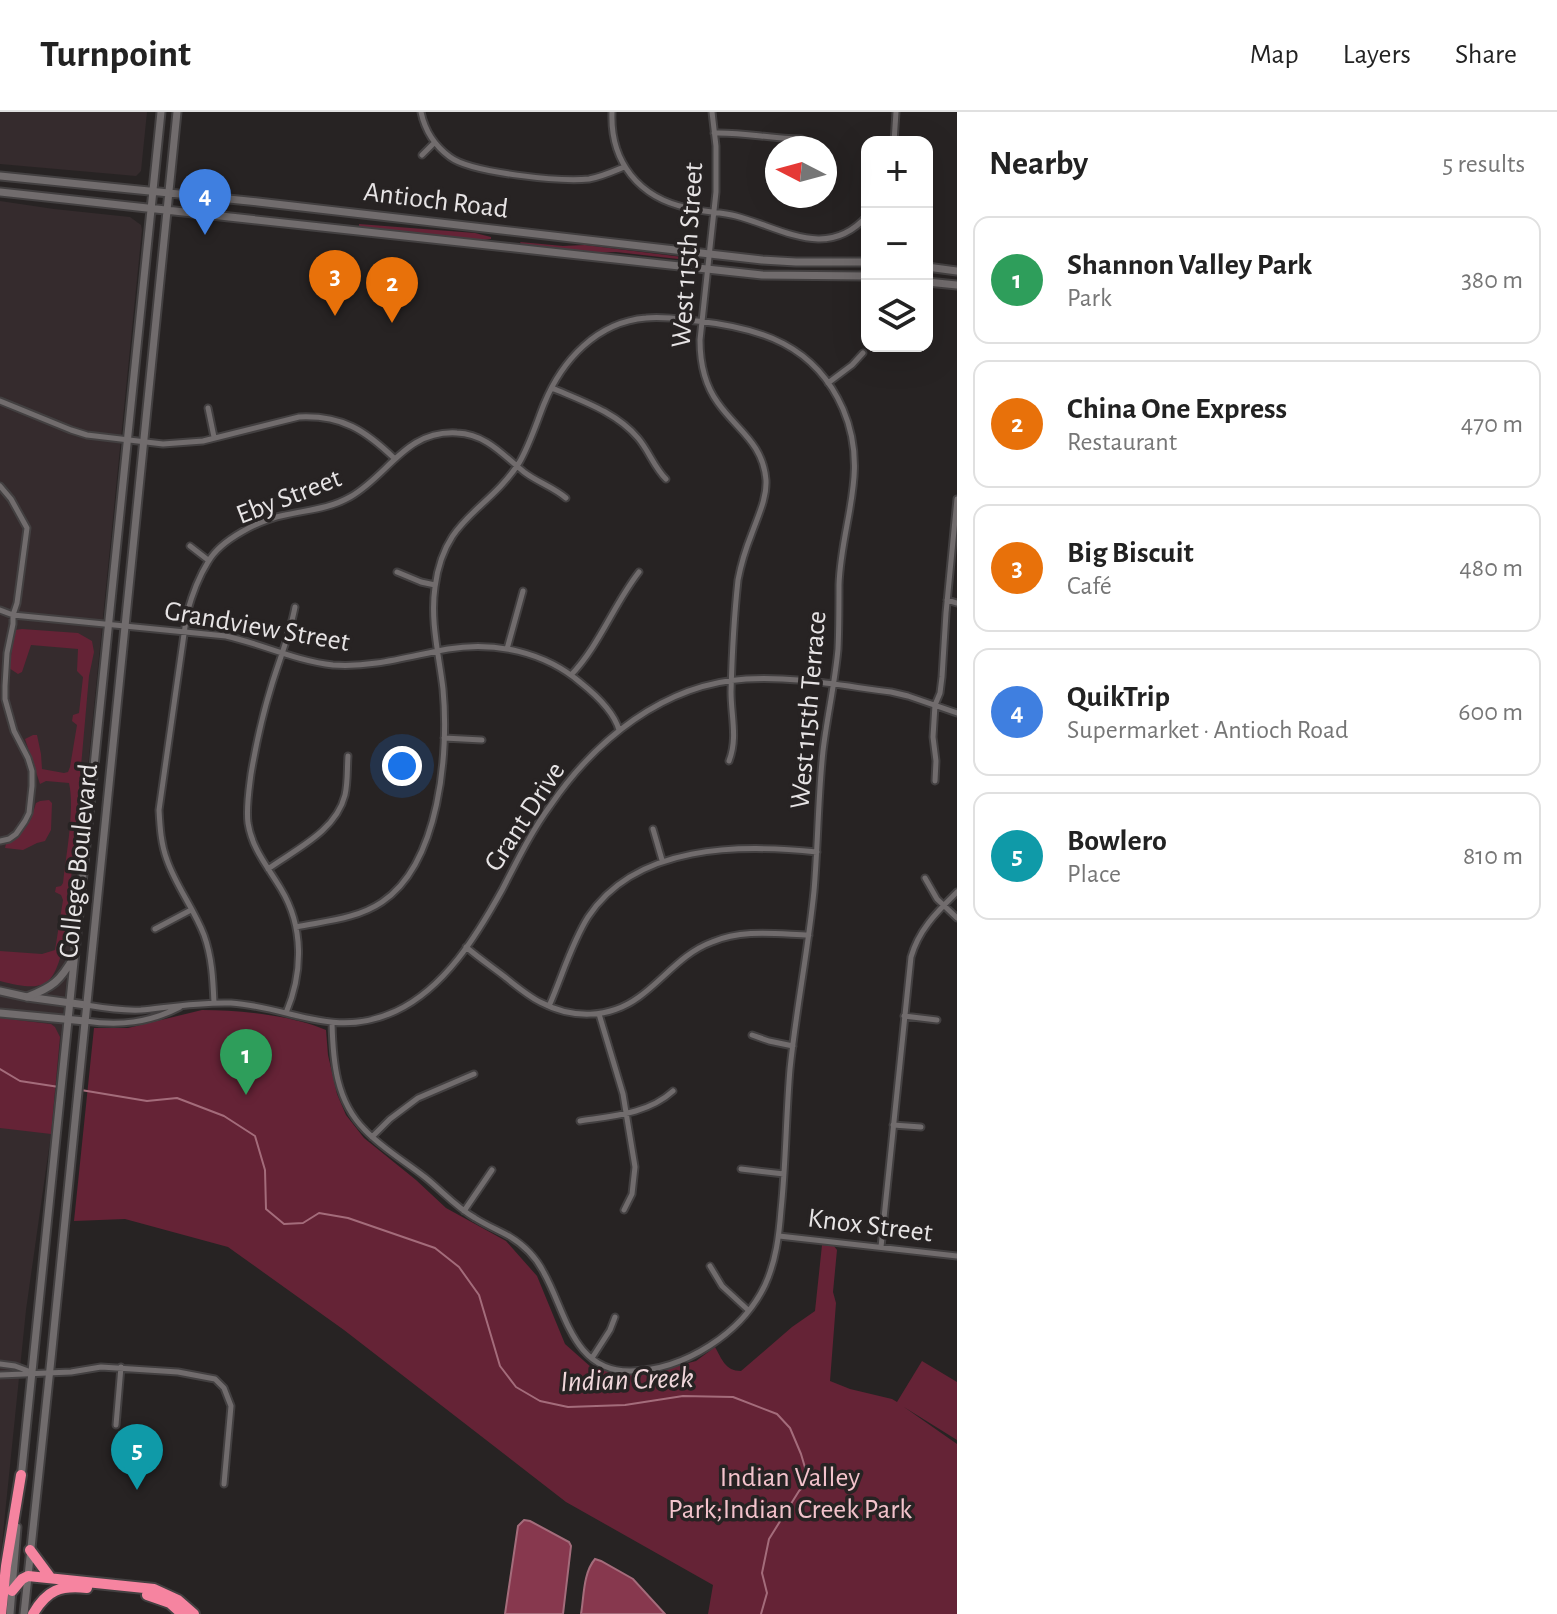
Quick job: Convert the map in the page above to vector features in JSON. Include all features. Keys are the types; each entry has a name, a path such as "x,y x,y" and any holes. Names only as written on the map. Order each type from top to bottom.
{"highway":[{"path":"1,1614 21,1475"},
{"path":"30,1550 50,1577"},
{"path":"12,1591 28,1576 154,1589 178,1600 194,1614"},
{"path":"33,1614 48,1594 72,1587 154,1596 170,1603 182,1614"}],"main road":[{"name":"College Boulevard","path":"10,1614 21,1475 161,112"},
{"name":"College Boulevard","path":"24,1614 177,112"},
{"name":"Antioch Road","path":"0,176 788,262 861,262"},
{"name":"Antioch Road","path":"0,192 780,276 861,276"},
{"path":"933,268 957,271"},
{"path":"933,283 957,285"},
{"path":"27,997 57,983 75,955"},
{"path":"0,991 86,1005"},
{"path":"0,1013 85,1021"}],"street":[{"path":"421,112 434,143 451,158 470,167 532,176 588,179 624,167"},
{"path":"612,112 615,145 624,167 638,183 662,199 691,209 738,216 810,240 840,235 861,221"},
{"name":"West 115th Street","path":"712,112 717,177 700,355 706,381 722,408 753,442 763,464 766,481 764,499 738,580 732,681 734,739 729,761"},
{"path":"894,136 896,112"},
{"path":"714,133 765,136"},
{"path":"422,155 434,143"},
{"name":"West 115th Terrace","path":"296,927 365,912 378,905 398,888 418,857 427,837 439,787 444,738 444,707 433,607 439,564 451,537 461,524 517,466 552,388 575,354 587,342 611,327 641,318 665,318 744,328 778,341 808,361 836,395 848,422 856,460 853,495 840,560 838,644 823,752 809,935 793,1046 779,1236 770,1274 758,1297 734,1326 708,1346 663,1365 635,1371 622,1371 592,1358"},
{"path":"828,383 863,353"},
{"path":"552,388 608,413 627,427 646,448 666,479"},
{"path":"0,401 71,430 99,437 178,444 234,435 299,417 323,417 359,429 395,459"},
{"path":"208,408 214,437"},
{"name":"Eby Street","path":"208,560 253,525 320,509 346,499 369,484 411,445 441,433 468,434 491,443 525,473 566,498"},
{"path":"0,486 27,528 7,653 5,699 14,731 32,771 29,813 16,834 0,841"},
{"path":"935,781 935,705 942,677 957,499"},
{"path":"190,546 208,560 191,598 184,632 159,810 160,833 168,863 209,951 214,1003"},
{"path":"397,572 435,585"},
{"path":"571,675 639,572"},
{"path":"507,649 523,591"},
{"path":"947,600 957,603"},
{"path":"286,1013 299,962 296,927 290,906 257,852 251,836 248,797 264,712 289,636 295,607"},
{"name":"Grandview Street","path":"0,610 13,615 237,639 314,662 356,665 466,647 507,649 540,658 571,675 600,701 616,721 619,731"},
{"name":"Grant Drive","path":"86,1005 127,1010 214,1003 251,1006 332,1023 349,1023 377,1018 410,1003 442,976 466,947 488,915 551,804 587,760 641,714 680,694 732,681 781,679 891,692 957,713"},
{"path":"444,738 482,740"},
{"path":"268,869 325,829 337,814 346,792 348,756"},
{"path":"653,829 662,860"},
{"path":"549,1006 579,932 596,905 637,871 662,860 708,853 748,850 817,852"},
{"path":"925,878 934,894 957,918"},
{"path":"881,1247 911,957 914,944 927,923 957,892"},
{"path":"155,929 191,910"},
{"path":"466,947 537,1001 560,1011 599,1014 638,998 684,957 712,942 744,934 809,935"},
{"name":"Grant Drive","path":"85,1021 135,1023 180,1007"},
{"path":"599,1014 620,1081 636,1175 624,1210"},
{"path":"904,1016 937,1020"},
{"path":"332,1023 333,1055 342,1094 357,1121 372,1137 464,1211 514,1239 531,1254 548,1280 573,1338 583,1352 592,1358 615,1317"},
{"path":"752,1035 793,1046"},
{"path":"372,1137 418,1098 474,1074"},
{"path":"580,1121 656,1104 673,1091"},
{"path":"893,1125 921,1127"},
{"path":"741,1169 784,1174"},
{"path":"464,1211 492,1170"},
{"name":"Knox Street","path":"779,1236 957,1256"},
{"path":"710,1266 722,1286 748,1310"},
{"path":"0,1364 32,1373"},
{"path":"0,1375 121,1367 215,1379 224,1388 231,1406 224,1484"},
{"path":"116,1425 121,1367"}],"shaded area":[{"path":"0,112 147,112 141,171 136,176 0,164"},
{"path":"0,201 130,217 141,225 142,230 51,1134 26,1310 0,1563"},
{"path":"524,1520 569,1542 571,1546 563,1614 505,1614 518,1526"},
{"path":"595,1559 633,1579 665,1614 581,1614 586,1578"}],"green space":[{"path":"359,224 475,233 491,239 367,228"},
{"path":"520,242 585,245 691,260 616,252 591,253 522,245"},
{"path":"15,630 78,633 92,641 94,652 89,676 66,936 54,974 41,985 31,986 0,981 0,951 42,954 55,950 63,900 55,892 56,887 63,883 71,794 69,783 46,781 40,784 25,739 37,735 42,769 68,772 77,725 72,721 73,715 79,713 83,677 77,671 78,649 31,645 22,672 18,674 9,668"},
{"path":"49,800 52,803 51,830 45,841 23,850 5,848 31,819 36,803"},
{"name":"Indian Valley Park;Indian Creek Park","path":"202,1010 265,1014 326,1030 337,1094 346,1115 364,1138 446,1208 506,1241 537,1276 565,1344 592,1368 642,1375 696,1361 715,1347 728,1367 741,1371 815,1311 822,1245 834,1246 837,1250 833,1292 836,1303 830,1381 897,1402 922,1361 957,1382 957,1440 904,1407 957,1444 957,1614 708,1614 713,1585 566,1502 344,1330 228,1247 125,1219 74,1221 94,1028 128,1028"},
{"path":"0,1018 51,1024 60,1037 51,1134 0,1128"}],"waterway":[{"name":"Indian Creek","path":"0,1069 20,1081 59,1087"},
{"name":"Indian Creek","path":"81,1090 147,1101 177,1098 224,1116 255,1136 265,1170 266,1209 284,1224 303,1223 319,1213 348,1218 435,1248 459,1267 479,1295 500,1366 516,1387 540,1401 568,1407 625,1405 683,1396 733,1397 777,1414 790,1428 809,1481 799,1491 769,1539 762,1573 767,1593 761,1614"}],"place":[{"name":"QuikTrip","path":"205,235"},
{"name":"Big Biscuit","path":"335,316"},
{"name":"China One Express","path":"392,323"},
{"name":"Shannon Valley Park","path":"246,1095"},
{"name":"Bowlero","path":"137,1490"}]}
